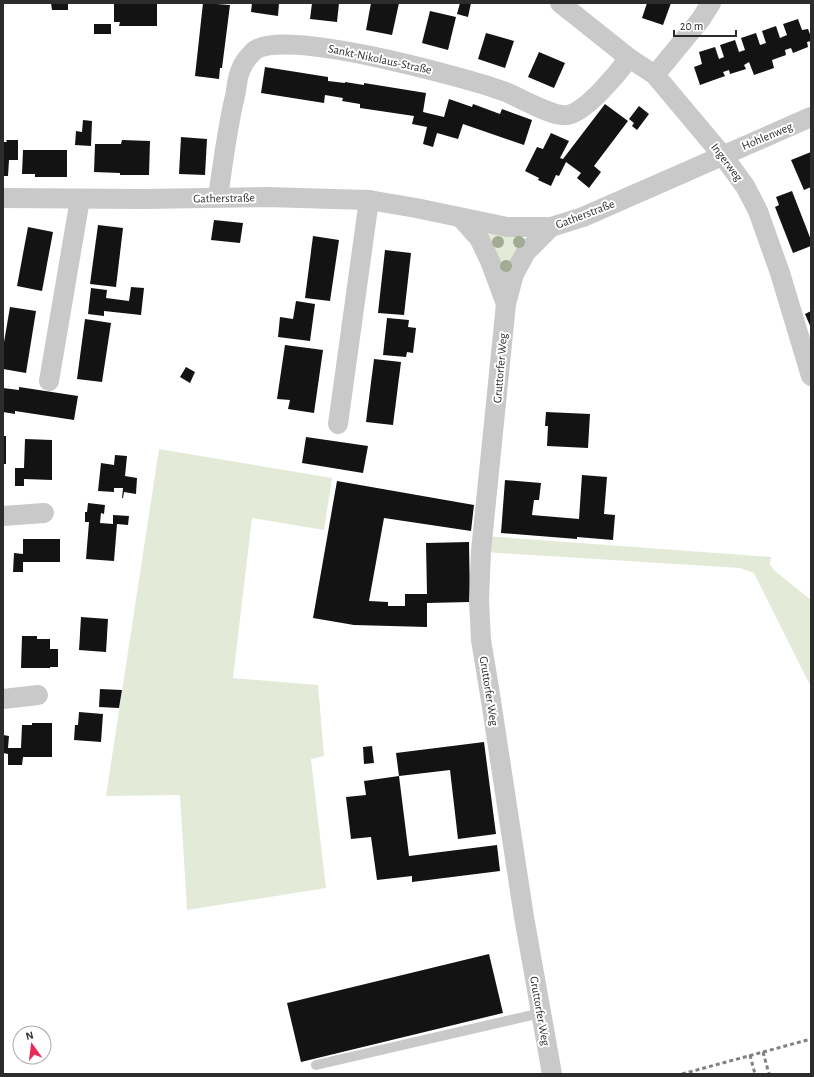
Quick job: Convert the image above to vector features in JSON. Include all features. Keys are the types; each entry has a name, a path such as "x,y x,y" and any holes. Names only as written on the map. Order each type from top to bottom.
{"street":[{"name":"Ingerweg","path":"560,3 629,58 655,75 723,156 745,186 758,211 780,273 811,376"},
{"path":"655,75 701,19 708,4"},
{"name":"Sankt-Nikolaus-Straße","path":"218,197 230,117 241,69 254,50 273,44 322,47 418,66 502,91 554,113 567,116 577,112 586,105 619,71 629,58"},
{"name":"Hohlenweg","path":"723,156 811,117"},
{"name":"Gatherstraße","path":"3,198 80,199 218,197 369,200 507,227 551,227 583,217 723,156"},
{"path":"49,380 80,199"},
{"path":"338,424 369,200"},
{"name":"Gruttorfer Weg","path":"461,218 479,238 490,261 506,304"},
{"name":"Gruttorfer Weg","path":"551,227 526,252 514,274 506,304 481,551 479,600 481,640 524,917 552,1074"},
{"path":"3,516 44,513"},
{"path":"3,699 38,695"}],"lane":[{"path":"316,1065 541,1013"}],"green space":[{"path":"489,232 529,239 506,272 496,252 485,236"},
{"path":"159,449 332,478 324,530 252,518 233,678 318,685 324,756 311,759 326,888 187,910 180,795 106,796"},
{"path":"485,536 771,557 770,565 775,571 811,600 811,687 754,573 740,568 484,552"}],"building":[{"path":"51,3 68,3 68,10 52,10"},
{"path":"114,3 157,3 157,26 119,26 120,22 114,22"},
{"path":"203,3 230,5 222,68 220,68 219,79 195,76"},
{"path":"252,3 279,3 278,16 251,12"},
{"path":"312,3 339,3 337,22 310,19"},
{"path":"371,3 399,3 392,35 366,30"},
{"path":"460,3 471,3 468,17 457,14"},
{"path":"647,3 671,3 663,25 642,18"},
{"path":"430,11 456,17 448,50 422,43"},
{"path":"798,19 802,30 808,29 811,37 811,41 807,42 808,47 793,53 791,48 785,50 786,55 772,60 774,68 754,75 749,62 744,65 746,69 730,74 729,70 723,72 725,76 700,85 694,67 702,64 699,52 715,47 719,59 724,57 720,45 735,40 739,52 745,50 741,38 756,33 760,45 766,43 762,31 776,26 780,38 787,35 783,24"},
{"path":"94,24 111,24 111,34 94,34"},
{"path":"486,33 514,41 505,68 478,59"},
{"path":"539,52 565,63 554,88 528,77"},
{"path":"265,67 328,77 328,81 364,85 364,83 426,93 423,112 444,117 449,99 472,107 473,104 500,114 502,109 532,120 524,145 463,124 458,139 437,133 433,147 423,144 427,127 412,124 414,116 360,108 360,104 342,101 343,98 325,95 324,103 261,93"},
{"path":"605,104 628,121 594,166 601,172 589,188 577,178 581,173 566,162 559,176 556,175 551,186 538,180 539,178 525,171 537,147 543,149 551,133 569,141 560,158 563,159"},
{"path":"639,106 649,114 637,130 632,126 634,123 629,119"},
{"path":"83,120 92,121 91,146 75,145 76,131 82,132"},
{"path":"181,137 207,139 205,175 179,174"},
{"path":"6,140 18,140 18,160 9,160 8,176 3,176 3,142 7,142"},
{"path":"122,140 150,141 149,175 120,175 120,173 94,172 95,144 121,144"},
{"path":"23,150 67,150 67,177 35,177 35,174 22,174"},
{"path":"811,152 811,187 804,190 791,160"},
{"path":"792,191 811,240 811,246 793,253 775,207 779,205 776,197"},
{"path":"214,220 243,223 240,243 211,240"},
{"path":"98,225 123,228 116,287 90,284"},
{"path":"28,227 53,232 42,291 17,286"},
{"path":"313,236 339,240 330,301 305,298"},
{"path":"385,250 411,253 404,315 378,313"},
{"path":"131,287 144,288 141,315 104,311 104,316 88,314 91,288 107,290 106,298 129,301"},
{"path":"296,301 315,304 310,341 278,337 280,317 293,319"},
{"path":"10,307 36,311 26,373 3,369 3,348"},
{"path":"811,311 811,328 805,314"},
{"path":"387,318 409,320 408,327 416,328 413,353 407,352 406,357 383,355"},
{"path":"85,319 111,323 102,382 77,379"},
{"path":"285,345 323,350 314,413 288,409 290,400 277,399"},
{"path":"374,359 401,362 393,425 366,422"},
{"path":"186,367 195,372 190,383 180,377"},
{"path":"19,387 78,396 74,420 15,411 15,414 3,412 3,388 19,390"},
{"path":"546,412 590,414 588,448 547,446 548,426 545,426"},
{"path":"3,436 6,436 6,464 3,464"},
{"path":"306,437 368,446 363,473 302,463"},
{"path":"25,439 52,440 52,480 24,479 24,486 15,486 15,468 24,468"},
{"path":"115,455 127,456 125,476 137,478 136,494 124,492 122,498 123,488 114,488 114,492 98,491 101,463 114,465"},
{"path":"582,475 607,477 604,514 615,515 613,540 577,537 577,539 501,533 505,480 541,483 539,500 534,500 532,515 579,519"},
{"path":"337,481 474,505 471,531 384,518 369,601 388,602 388,606 405,606 405,594 427,594 426,543 469,542 470,602 427,603 427,627 354,625 313,618"},
{"path":"88,503 105,505 104,514 101,513 100,523 113,524 113,515 129,516 128,525 117,524 114,561 86,559 89,522 85,522 85,512 87,512"},
{"path":"23,539 60,539 60,562 23,562 23,572 13,572 14,553 23,554"},
{"path":"81,617 108,619 106,652 79,650"},
{"path":"22,636 37,636 37,639 50,639 50,649 58,649 58,667 21,668"},
{"path":"100,689 122,690 119,708 99,707"},
{"path":"79,712 103,714 101,742 74,740 75,725 78,725"},
{"path":"32,723 52,723 52,757 23,757 22,765 8,765 8,754 3,753 3,735 9,736 8,748 21,748 22,725 32,725"},
{"path":"484,742 496,834 458,839 450,770 399,776 396,753"},
{"path":"372,746 374,763 364,764 363,747"},
{"path":"399,776 409,856 497,845 500,871 412,882 412,876 377,880 371,837 351,839 346,797 366,795 364,781"},
{"path":"489,954 503,1013 301,1062 287,1003"}],"railway":[{"path":"682,1074 811,1039"},
{"path":"763,1052 769,1074"},
{"path":"750,1055 755,1074"}]}
